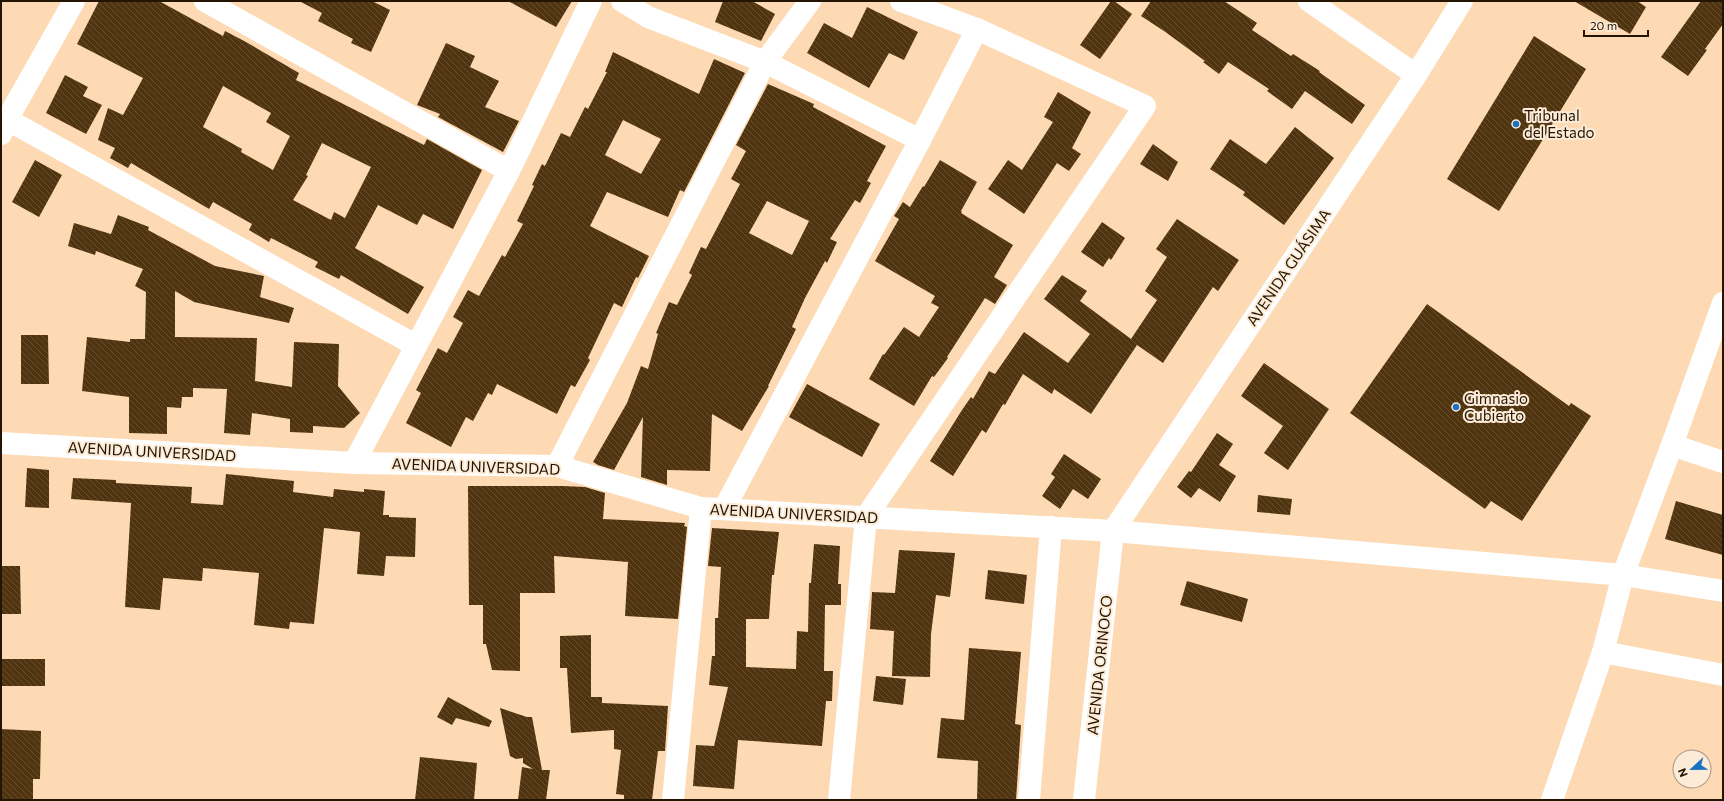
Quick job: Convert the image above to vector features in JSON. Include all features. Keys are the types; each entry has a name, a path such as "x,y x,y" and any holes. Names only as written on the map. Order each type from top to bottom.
{"street":[{"path":"74,1 6,117 415,345"},
{"path":"205,1 509,171"},
{"path":"354,463 415,345 509,171 591,1"},
{"path":"622,1 648,17 766,62 920,140"},
{"path":"557,466 766,62 810,1"},
{"path":"839,800 866,517 1145,106 977,29 901,1"},
{"path":"1309,1 1416,75"},
{"name":"AVENIDA GUÁSIMA","path":"1113,531 1416,75 1462,1"},
{"path":"724,509 920,140 977,29"},
{"path":"1552,800 1603,652 1623,575 1723,303"},
{"name":"AVENIDA UNIVERSIDAD","path":"1,443 354,463 557,466 702,508 1113,531 1623,575 1723,591"},
{"path":"1672,445 1723,462"},
{"path":"673,800 702,508"},
{"path":"1029,800 1051,527"},
{"name":"AVENIDA ORINOCO","path":"1084,800 1113,531"},
{"path":"1603,652 1723,675"}],"building":[{"path":"99,1 159,1 223,36 225,31 246,42 299,73 296,80 424,145 427,139 482,170 453,229 423,214 417,225 378,205 355,248 424,287 408,314 341,275 339,279 315,267 318,262 271,238 269,242 249,230 252,224 213,202 209,209 131,163 128,168 110,158 115,148 98,140 108,108 123,115 143,78 77,44","holes":["223,86 271,113 266,122 290,136 273,170 241,152 242,149 203,127","322,143 371,167 345,218 334,212 331,220 293,200 308,176 306,175"]},
{"path":"299,1 372,1 390,10 371,52 351,43 353,39 318,21 322,13"},
{"path":"508,1 572,1 556,27"},
{"path":"723,1 752,1 775,14 761,41 715,22"},
{"path":"1111,1 1114,1 1132,14 1100,59 1080,45"},
{"path":"1151,1 1224,1 1257,23 1252,30 1291,56 1293,54 1320,71 1319,72 1365,105 1352,124 1305,91 1292,109 1267,91 1269,89 1228,62 1219,74 1203,62 1205,61 1141,16"},
{"path":"1574,1 1637,1 1646,7 1630,34"},
{"path":"1701,1 1723,1 1723,24 1705,49 1707,50 1688,76 1661,57"},
{"path":"867,7 918,32 904,60 889,53 869,88 807,53 824,23 852,38"},
{"name":"Tribunal del Estado","path":"1534,36 1586,69 1499,211 1447,179"},
{"path":"446,43 475,56 470,67 499,81 485,107 519,121 503,152 438,117 440,114 417,105"},
{"path":"613,52 699,94 714,59 745,73 684,192 680,190 668,217 607,192 590,226 649,256 638,278 636,277 622,307 614,303 588,358 590,360 575,387 571,385 557,414 497,384 492,395 488,393 473,421 466,417 451,447 406,423 421,393 416,390 438,348 447,353 463,323 453,317 468,290 479,296 502,255 505,257 523,224 517,221 534,186 532,185 542,164 545,166 561,133 570,137 585,107 588,109 607,72 605,72","holes":["623,120 661,139 641,174 605,155"]},
{"path":"65,75 88,87 83,96 102,105 86,134 46,113"},
{"path":"768,84 814,104 813,107 886,146 867,181 871,183 860,203 855,200 830,239 837,242 827,263 825,261 805,298 792,327 796,329 769,386 742,431 712,414 710,471 667,470 667,485 641,477 643,417 614,470 598,465 593,462 627,403 641,366 648,369 658,334 656,333 669,302 677,305 692,275 689,273 701,247 706,249 740,184 731,179 746,151 736,145","holes":["767,201 809,221 792,255 749,233"]},
{"path":"1058,92 1091,112 1072,148 1081,154 1069,171 1057,163 1024,214 988,189 1008,160 1022,170 1053,122 1044,117"},
{"path":"1295,127 1334,158 1284,225 1243,195 1245,192 1210,169 1230,139 1266,164"},
{"path":"1153,144 1178,162 1168,181 1140,164"},
{"path":"35,160 62,175 39,217 12,202"},
{"path":"940,160 977,182 961,213 1013,245 994,277 1007,285 995,304 985,298 947,357 948,358 934,377 932,376 914,406 869,379 883,354 884,355 904,327 919,337 939,307 931,303 935,296 875,261 899,219 894,216 903,202 910,207"},
{"path":"118,215 149,227 148,230 215,266 264,276 260,297 294,308 289,323 194,302 175,291 175,337 257,338 255,381 292,387 294,342 339,344 338,386 360,413 344,428 313,426 313,433 290,432 290,419 252,413 250,435 224,433 227,389 193,388 193,397 182,397 181,408 167,407 167,434 129,433 129,397 82,391 87,337 130,342 130,339 145,339 146,292 135,286 143,269 96,251 95,255 68,246 74,223 111,234"},
{"path":"1177,219 1239,260 1218,291 1213,287 1163,363 1137,345 1091,414 1054,389 1052,394 1023,374 1005,405 1003,404 986,433 982,430 953,476 930,461 971,397 973,399 989,371 995,374 1024,332 1068,363 1090,334 1044,299 1062,275 1087,291 1080,301 1131,339 1157,300 1145,291 1167,257 1156,249"},
{"path":"1102,222 1125,238 1111,260 1109,258 1103,267 1081,252"},
{"name":"Gimnasio Cubierto","path":"1427,304 1569,406 1571,403 1591,416 1522,521 1491,501 1485,509 1350,413"},
{"path":"21,335 48,335 49,384 21,384"},
{"path":"1264,363 1329,409 1288,470 1264,453 1283,426 1241,396"},
{"path":"807,384 880,424 862,457 789,417"},
{"path":"1217,433 1233,444 1219,465 1236,476 1220,502 1199,488 1191,498 1177,487 1189,471 1191,472"},
{"path":"1064,454 1101,479 1088,499 1073,489 1060,509 1042,496 1055,477 1051,474"},
{"path":"27,468 49,470 49,508 25,507"},
{"path":"226,474 294,481 293,492 333,497 334,489 364,492 364,489 385,491 383,515 389,515 389,517 416,518 415,557 386,556 384,576 357,574 360,532 324,528 314,624 290,622 289,629 254,625 259,573 203,568 202,581 163,578 160,610 125,607 131,503 71,499 73,478 116,480 116,483 192,487 191,503 223,505"},
{"path":"468,486 585,487 605,493 603,519 685,523 684,526 687,527 678,619 625,616 628,562 554,556 555,593 520,593 520,671 492,670 486,644 483,644 483,605 469,605"},
{"path":"1258,495 1292,499 1290,515 1257,512"},
{"path":"1676,501 1723,515 1723,555 1665,539"},
{"path":"712,528 779,532 774,575 772,575 769,619 746,619 746,667 796,669 797,631 808,632 809,583 811,583 814,544 840,546 838,584 841,584 841,605 825,605 824,671 833,671 832,701 826,701 822,746 738,740 734,789 693,786 696,745 714,746 728,687 709,685 712,656 715,656 715,618 718,618 721,567 708,566"},
{"path":"899,550 955,553 950,597 936,595 931,634 930,677 892,676 894,631 870,629 872,592 895,593"},
{"path":"1,566 20,566 21,614 1,614"},
{"path":"988,570 1027,575 1024,604 985,599"},
{"path":"1187,581 1248,599 1242,622 1180,605"},
{"path":"591,635 591,697 602,697 602,703 668,706 665,751 658,751 652,800 624,800 624,795 616,794 621,750 614,749 614,730 571,733 567,668 560,668 560,636"},
{"path":"969,648 1021,652 1015,724 1021,725 1016,800 977,800 978,761 937,758 941,718 964,720"},
{"path":"1,659 45,659 45,686 1,686"},
{"path":"876,676 906,679 903,705 873,701"},
{"path":"448,697 492,721 489,727 456,718 452,725 437,717"},
{"path":"500,708 527,717 532,717 542,770 550,770 546,800 518,800 522,767 533,769 523,763 523,758 516,759 510,756"},
{"path":"1,729 41,731 40,779 33,779 33,800 1,800"},
{"path":"420,757 477,763 474,800 415,800"}],"place":[{"name":"Tribunal del Estado","path":"1516,124"},
{"name":"Gimnasio Cubierto","path":"1456,407"}]}
